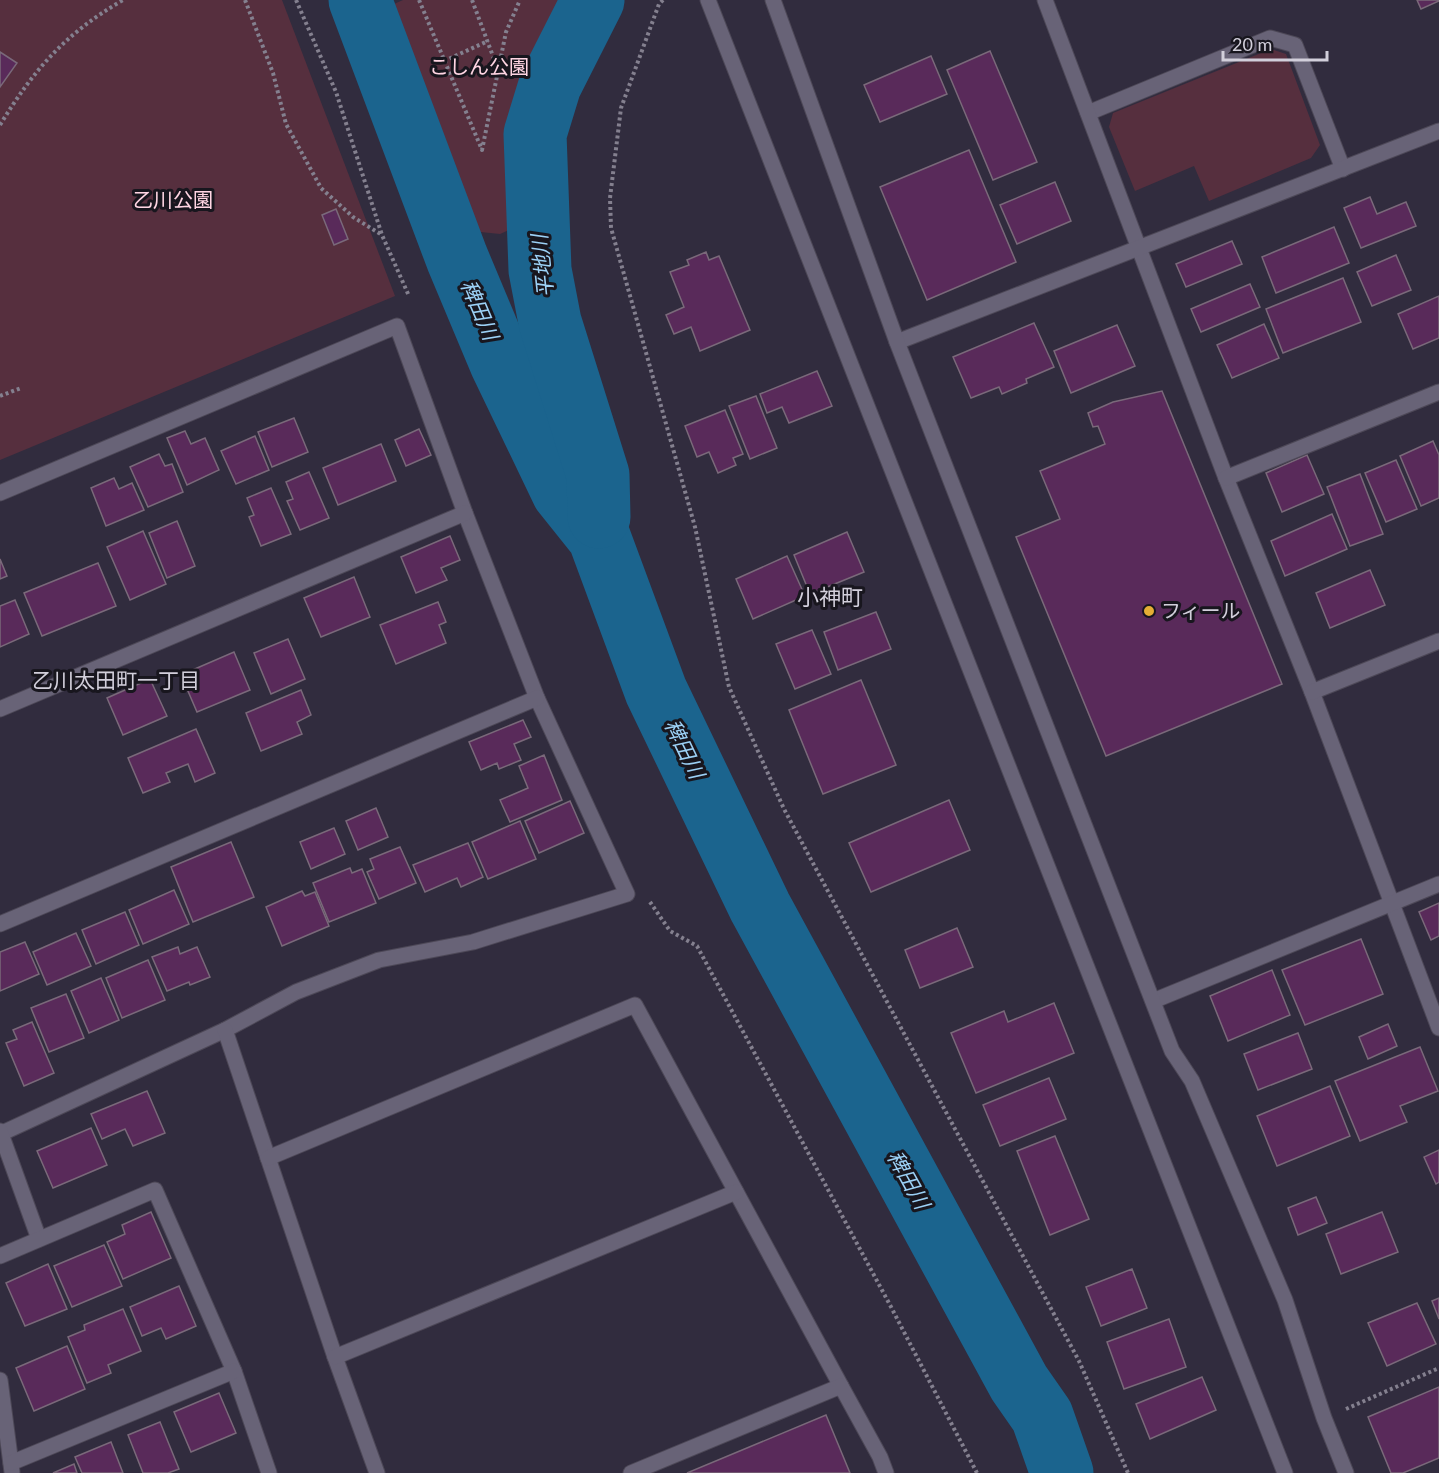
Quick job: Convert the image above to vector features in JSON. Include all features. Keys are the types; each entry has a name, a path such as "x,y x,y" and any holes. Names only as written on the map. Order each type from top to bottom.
{"street":[{"path":"708,0 1285,1473"},
{"path":"773,0 897,342 1172,1051 1192,1081 1285,1300 1324,1418 1346,1473"},
{"path":"1045,0 1226,478 1312,692 1390,904 1439,1028"},
{"path":"1088,113 1270,39 1295,45 1344,169"},
{"path":"897,342 1439,131"},
{"path":"0,493 397,326 465,513 537,698 627,894 473,942 379,960 296,992 225,1030 0,1133 39,1239"},
{"path":"1226,478 1439,392"},
{"path":"0,709 465,513"},
{"path":"1312,692 1439,641"},
{"path":"0,924 537,698"},
{"path":"1153,1001 1439,884"},
{"path":"268,1158 635,1005 880,1457 886,1473"},
{"path":"225,1030 335,1357 377,1473"},
{"path":"0,1256 155,1190 234,1371 269,1473"},
{"path":"335,1357 736,1192"},
{"path":"0,1380 12,1468 234,1371"},
{"path":"631,1473 841,1386"}],"path":[{"path":"0,125 22,89 55,50 93,18 123,0"},
{"path":"246,0 273,73 286,124 321,188 352,217 382,235"},
{"path":"297,0 336,92 382,235 409,296"},
{"path":"419,0 482,150 497,67 506,32 520,0"},
{"path":"472,0 497,67"},
{"path":"663,0 655,15 621,108 610,198 611,228 695,527 729,687 784,809 1079,1361 1128,1473"},
{"path":"444,61 488,41"},
{"path":"0,396 21,388"},
{"path":"627,894 650,901 670,931 697,946 890,1305 977,1473"},
{"path":"1324,1418 1439,1368"}],"green space":[{"name":"乙川公園","path":"0,0 282,0 395,296 0,460"},
{"name":"こしん公園","path":"403,0 582,0 569,22 522,135 522,224 500,234 471,231 385,8"},
{"path":"1271,49 1286,54 1320,145 1311,158 1209,201 1194,166 1135,191 1109,127 1113,113"}],"building":[{"path":"1417,0 1439,0 1439,1 1421,9"},
{"path":"990,51 1037,162 993,180 947,70"},
{"path":"0,52 17,63 0,87"},
{"path":"931,56 947,94 880,122 864,85"},
{"path":"969,150 1016,262 927,300 880,187"},
{"path":"1055,182 1071,221 1017,244 1000,205"},
{"path":"1370,197 1377,214 1406,202 1416,226 1361,248 1344,208"},
{"path":"336,209 348,239 334,245 322,215"},
{"path":"1334,227 1349,263 1276,293 1262,257"},
{"path":"1232,241 1242,264 1186,287 1176,264"},
{"path":"706,252 709,260 719,256 750,330 700,351 691,327 674,334 666,315 684,307 670,272 689,265 687,260"},
{"path":"1396,255 1411,290 1372,306 1357,272"},
{"path":"1343,278 1361,322 1283,353 1266,309"},
{"path":"1250,284 1260,307 1201,332 1191,309"},
{"path":"1439,296 1439,338 1413,349 1398,314"},
{"path":"1034,323 1054,367 1026,379 1027,383 1002,394 999,387 971,398 953,357"},
{"path":"1264,324 1279,358 1232,378 1217,345"},
{"path":"1117,325 1135,366 1071,393 1054,351"},
{"path":"817,371 832,406 789,423 782,407 767,413 760,394"},
{"name":"フィール","path":"1162,391 1282,684 1106,756 1016,537 1060,519 1040,471 1105,444 1098,426 1093,427 1088,413 1113,402"},
{"path":"756,396 777,448 750,459 729,406"},
{"path":"725,410 743,454 733,458 736,465 718,473 709,452 697,457 685,426"},
{"path":"294,418 308,452 272,467 258,432"},
{"path":"419,429 431,455 406,466 395,440"},
{"path":"185,431 191,444 205,438 219,470 187,485 167,438"},
{"path":"255,436 269,470 236,484 221,451"},
{"path":"1433,441 1439,455 1439,498 1421,506 1400,456"},
{"path":"381,444 396,481 338,505 323,468"},
{"path":"159,454 165,466 172,464 183,492 148,507 130,467"},
{"path":"1307,455 1324,494 1282,512 1266,473"},
{"path":"1396,460 1417,509 1386,522 1365,473"},
{"path":"309,472 329,518 300,530 287,501 293,499 286,482"},
{"path":"1360,474 1383,534 1350,546 1327,487"},
{"path":"114,478 119,489 132,483 144,510 106,526 91,488"},
{"path":"271,488 291,534 261,546 249,517 254,515 247,498"},
{"path":"1332,514 1347,549 1285,576 1271,541"},
{"path":"177,521 195,566 167,578 149,533"},
{"path":"143,531 166,584 130,600 107,547"},
{"path":"847,532 864,572 810,594 794,555"},
{"path":"450,536 460,560 441,568 447,580 416,593 401,557"},
{"path":"787,556 805,596 753,619 736,579"},
{"path":"0,559 7,576 0,579"},
{"path":"98,563 116,606 42,636 24,593"},
{"path":"1370,570 1385,605 1330,628 1316,593"},
{"path":"354,577 370,617 321,637 304,598"},
{"path":"15,600 29,634 0,647 0,606"},
{"path":"438,602 446,622 439,625 446,643 396,664 380,625"},
{"path":"876,612 891,649 838,670 824,632"},
{"path":"812,630 831,674 795,689 776,644"},
{"path":"288,639 305,679 271,694 254,653"},
{"path":"234,652 250,690 197,712 181,675"},
{"path":"150,679 167,716 123,735 107,698"},
{"path":"861,680 896,765 823,794 789,710"},
{"path":"301,690 311,715 297,722 302,734 261,751 246,713"},
{"path":"523,720 531,737 514,744 521,760 499,769 497,763 481,770 469,742"},
{"path":"196,729 215,773 195,782 188,764 166,773 170,782 143,793 128,758"},
{"path":"544,755 562,800 510,822 500,800 528,788 519,766"},
{"path":"949,800 970,850 871,892 849,843"},
{"path":"570,801 584,833 539,853 525,821"},
{"path":"376,808 388,837 358,850 346,821"},
{"path":"520,821 536,859 488,879 472,842"},
{"path":"334,828 345,854 311,869 300,842"},
{"path":"231,842 254,897 193,922 171,867"},
{"path":"468,843 483,877 461,887 457,878 425,892 413,865"},
{"path":"400,847 416,883 379,899 367,872 374,869 370,859"},
{"path":"350,868 352,873 362,869 376,903 329,922 313,883"},
{"path":"174,890 189,924 143,944 129,910"},
{"path":"302,891 305,896 315,892 329,926 282,946 266,907"},
{"path":"1439,903 1439,936 1431,940 1419,912"},
{"path":"125,912 139,945 96,964 82,930"},
{"path":"957,928 973,967 920,988 905,950"},
{"path":"76,933 91,966 47,985 33,952"},
{"path":"1361,939 1383,994 1305,1025 1282,970"},
{"path":"25,942 39,974 0,991 0,952"},
{"path":"178,947 180,954 197,947 210,977 167,991 152,957"},
{"path":"148,960 165,1000 122,1018 106,978"},
{"path":"1272,970 1290,1015 1228,1041 1210,996"},
{"path":"101,978 119,1020 89,1033 71,991"},
{"path":"66,994 84,1038 49,1052 31,1008"},
{"path":"1054,1003 1074,1053 976,1093 951,1033 1004,1011 1008,1022"},
{"path":"32,1022 54,1073 24,1086 6,1043 17,1039 13,1030"},
{"path":"1388,1024 1397,1046 1368,1059 1359,1037"},
{"path":"1298,1033 1312,1069 1258,1090 1244,1054"},
{"path":"1420,1047 1438,1091 1400,1106 1407,1122 1360,1141 1335,1081"},
{"path":"1049,1078 1066,1119 1000,1146 983,1105"},
{"path":"1330,1086 1350,1136 1277,1166 1257,1116"},
{"path":"147,1091 165,1133 133,1146 125,1129 102,1139 91,1114"},
{"path":"91,1128 107,1165 53,1188 37,1151"},
{"path":"1055,1136 1089,1219 1050,1235 1017,1151"},
{"path":"1439,1150 1439,1182 1436,1184 1424,1157"},
{"path":"1316,1197 1327,1223 1298,1235 1288,1208"},
{"path":"151,1212 171,1258 123,1279 107,1242 125,1234 122,1225"},
{"path":"1382,1212 1398,1252 1341,1274 1326,1234"},
{"path":"104,1245 122,1286 72,1307 54,1266"},
{"path":"48,1264 67,1309 25,1326 6,1283"},
{"path":"1132,1269 1147,1308 1101,1326 1086,1287"},
{"path":"179,1286 196,1326 166,1339 161,1328 142,1336 130,1307"},
{"path":"1439,1298 1439,1319 1432,1301"},
{"path":"1417,1303 1436,1344 1387,1366 1368,1323"},
{"path":"123,1309 141,1351 108,1365 111,1373 87,1383 68,1337 85,1330 84,1325"},
{"path":"1169,1319 1186,1367 1124,1389 1107,1342"},
{"path":"67,1346 85,1389 34,1411 16,1368"},
{"path":"1202,1377 1216,1410 1150,1439 1136,1404"},
{"path":"1439,1387 1439,1458 1403,1473 1391,1473 1368,1417"},
{"path":"219,1393 236,1433 191,1452 174,1412"},
{"path":"826,1415 850,1473 687,1473"},
{"path":"160,1422 179,1469 168,1473 143,1473 128,1435"},
{"path":"111,1442 123,1473 82,1473 75,1457"},
{"path":"74,1464 77,1473 53,1473"}],"waterway":[{"name":"稗田川","path":"360,0 457,258 501,363 563,492 599,537 656,691 760,907 1019,1383 1042,1416 1062,1473"},
{"name":"平地川","path":"593,0 550,85 535,134 540,270 550,322 598,475 599,517"}],"place":[{"name":"フィール","path":"1149,611"}],"district":[{"name":"小神町","path":"830,597"},
{"name":"乙川太田町一丁目","path":"116,681"}]}
